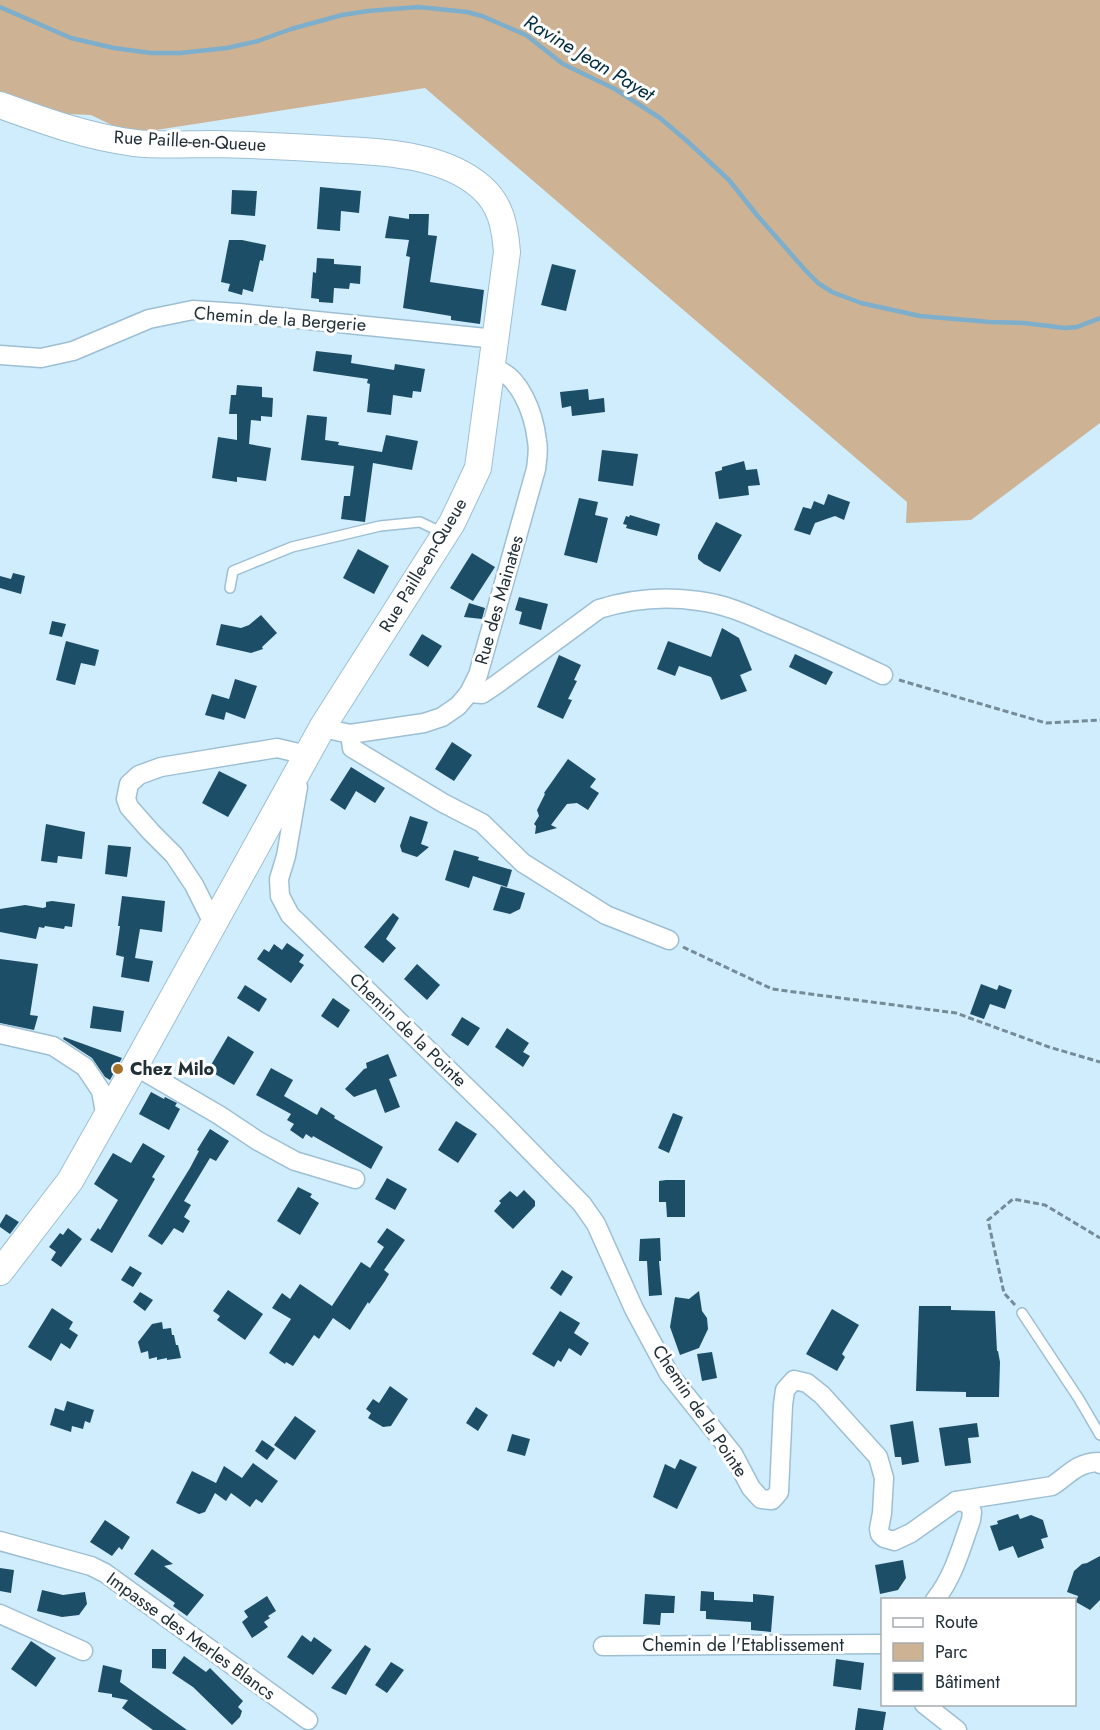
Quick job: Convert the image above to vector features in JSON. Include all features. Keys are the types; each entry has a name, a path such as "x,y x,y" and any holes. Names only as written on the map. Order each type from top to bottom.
{"main road":[{"name":"Rue Paille-en-Queue","path":"0,105 95,136 137,143 274,145 394,153 431,161 459,172 481,187 498,207 505,229 507,252 477,468 446,534 323,726 70,1181 0,1272"}],"street":[{"name":"Chemin de la Bergerie","path":"0,355 41,358 73,351 149,319 193,310 496,339"},
{"name":"Rue des Mainates","path":"323,726 350,734 424,723 442,717 458,706 469,693 478,675 536,470 538,443 533,416 515,381 500,370 492,368"},
{"path":"469,693 482,694 599,609 616,604 655,599 700,601 736,610 813,642 883,675"},
{"path":"350,734 352,748 443,803 482,823 524,863 606,915 669,940"},
{"path":"213,923 194,885 174,855 129,807 126,799 129,784 139,776 161,767 196,761 277,748 307,755"},
{"name":"Chemin de la Pointe","path":"292,780 298,787 286,856 279,879 280,896 290,915 500,1120 582,1204 596,1224 634,1309 669,1374 733,1454 751,1488 761,1499 772,1500 779,1492 785,1390 794,1380 807,1383 822,1395 878,1457 884,1478 879,1529 884,1538 894,1540 911,1533 956,1502 1052,1486 1076,1467 1086,1462 1099,1462"},
{"path":"0,1034 53,1046 85,1067 101,1090 106,1118"},
{"path":"135,1066 219,1114 258,1142 295,1161 355,1179"},
{"path":"936,1598 946,1587 971,1520 972,1512 969,1505 956,1502"},
{"name":"Impasse des Merles Blancs","path":"0,1541 91,1566 105,1573 308,1720"},
{"path":"0,1614 83,1651"},
{"name":"Chemin de l'Etablissement","path":"603,1646 881,1644"},
{"path":"927,1706 957,1730"}],"lane":[{"path":"230,588 232,571 292,547 380,526 420,522 446,534"},
{"path":"1022,1313 1100,1435"}],"path":[{"path":"883,675 1046,723 1100,720"},
{"path":"669,940 772,989 956,1013 1100,1062"},
{"path":"1022,1313 1004,1293 988,1220 1013,1199 1046,1205 1100,1238"}],"green space":[{"path":"0,0 1100,0 1100,423 971,520 906,523 907,502 425,88 156,130 153,145 91,115 0,111"}],"building":[{"path":"320,187 361,191 359,213 341,211 340,231 317,229"},
{"path":"232,190 257,191 255,216 231,214"},
{"path":"409,214 429,214 428,235 437,236 430,282 484,290 480,324 451,320 451,316 403,308 410,257 406,256 409,240 385,238 389,216 409,219"},
{"path":"229,240 266,245 253,292 243,289 242,295 228,291 230,284 221,282"},
{"path":"317,258 334,259 334,264 361,266 360,284 350,283 349,289 334,288 333,303 319,302 319,299 311,298 313,272 316,273"},
{"path":"552,264 576,270 566,311 541,305"},
{"path":"316,351 352,355 351,363 394,370 395,364 425,369 421,392 413,391 412,398 393,395 391,415 367,412 370,384 367,383 368,379 313,371"},
{"path":"237,385 262,387 262,397 273,398 272,417 261,416 261,421 251,420 249,444 271,448 266,481 237,477 237,482 212,478 218,437 237,440 237,414 229,414 231,395 236,395"},
{"path":"588,389 589,400 604,398 605,412 572,416 571,406 562,408 560,392"},
{"path":"307,415 327,417 325,440 339,442 338,445 382,452 386,435 418,441 412,470 373,463 365,522 341,519 344,496 350,496 354,466 301,460"},
{"path":"602,450 638,454 633,486 598,481"},
{"path":"744,461 746,470 757,469 760,485 748,486 749,495 719,499 715,472 722,470 722,467"},
{"path":"828,494 850,502 844,520 835,516 815,523 810,535 794,530 803,507 811,509 814,501 824,505"},
{"path":"579,498 598,502 595,515 608,518 597,563 564,555"},
{"path":"630,515 660,524 657,536 626,528 627,525 623,524 626,516"},
{"path":"716,522 742,535 720,572 698,559"},
{"path":"358,549 389,566 374,594 343,578"},
{"path":"472,553 495,567 473,601 450,588"},
{"path":"13,573 25,576 21,594 0,588 0,576 11,579"},
{"path":"519,597 548,604 541,630 519,624 522,612 515,610"},
{"path":"469,603 485,608 482,619 464,617"},
{"path":"261,615 277,633 262,647 263,649 251,653 216,645 221,624 241,628 249,625"},
{"path":"52,621 66,624 62,637 49,634"},
{"path":"722,628 739,638 752,670 740,675 747,691 721,700 711,677 679,666 675,676 657,669 668,641 711,657"},
{"path":"422,634 442,646 428,667 409,655"},
{"path":"66,641 99,650 95,666 81,663 75,685 56,680"},
{"path":"795,654 833,672 826,685 789,667"},
{"path":"559,655 581,665 574,680 577,681 568,699 572,700 563,719 537,707"},
{"path":"235,679 257,686 245,719 226,712 224,720 205,715 212,694 229,699"},
{"path":"452,742 472,755 454,781 435,769"},
{"path":"568,759 596,779 590,787 599,793 588,810 577,803 567,804 551,825 557,828 535,834 534,824 539,816 537,810 544,793"},
{"path":"351,767 385,788 375,803 356,791 345,810 330,800"},
{"path":"219,771 247,785 228,817 202,803"},
{"path":"410,816 428,822 421,844 429,847 417,857 402,852 400,846"},
{"path":"46,824 85,832 82,859 58,856 57,863 41,861"},
{"path":"108,845 131,847 127,877 105,874"},
{"path":"454,850 512,870 507,887 473,876 469,888 445,880"},
{"path":"501,886 525,893 520,909 510,914 493,910"},
{"path":"122,896 165,901 162,932 140,929 135,958 153,961 149,982 121,977 124,957 116,955"},
{"path":"46,902 75,904 72,927 65,926 64,929 39,927 36,939 0,932 0,909 25,905 43,908 46,907"},
{"path":"393,913 399,918 386,939 396,948 383,963 364,947"},
{"path":"287,943 304,955 299,962 304,965 291,983 257,959 264,949 269,952 274,944 282,950"},
{"path":"0,959 38,964 30,1015 38,1016 34,1030 0,1023"},
{"path":"417,964 440,985 427,1000 404,979"},
{"path":"981,984 997,990 999,985 1012,990 1005,1009 990,1004 984,1019 970,1014"},
{"path":"245,985 267,999 259,1012 237,998"},
{"path":"333,998 350,1010 338,1028 321,1016"},
{"path":"93,1006 124,1011 121,1032 90,1028"},
{"path":"462,1017 480,1028 468,1046 451,1035"},
{"path":"507,1028 529,1043 523,1052 530,1056 523,1067 495,1047"},
{"path":"228,1036 254,1052 234,1085 208,1070"},
{"path":"64,1037 122,1058 110,1080 105,1077 92,1058 63,1039"},
{"path":"388,1054 397,1076 389,1079 400,1107 385,1113 376,1089 354,1097 345,1089 367,1068 366,1063"},
{"path":"271,1068 293,1080 284,1096 317,1115 321,1107 335,1116 334,1118 383,1147 371,1169 313,1136 312,1138 306,1134 303,1139 290,1130 294,1124 287,1120 291,1114 256,1095"},
{"path":"151,1092 177,1103 175,1106 180,1109 169,1130 139,1114"},
{"path":"673,1113 683,1117 669,1153 658,1148"},
{"path":"456,1121 477,1134 458,1163 438,1150"},
{"path":"210,1129 229,1141 216,1161 210,1158 184,1201 191,1205 184,1217 190,1221 183,1233 174,1228 162,1245 148,1236 190,1168 199,1151 197,1150"},
{"path":"143,1143 165,1156 152,1177 155,1179 112,1253 90,1240 98,1228 100,1230 118,1200 94,1184 113,1153 131,1163"},
{"path":"387,1178 407,1189 395,1210 375,1199"},
{"path":"685,1180 685,1217 667,1217 666,1202 659,1202 659,1181"},
{"path":"298,1187 312,1194 310,1197 319,1203 300,1235 277,1221"},
{"path":"524,1190 535,1201 535,1206 513,1229 494,1211 501,1203 499,1201 510,1191 517,1197"},
{"path":"6,1214 19,1222 10,1234 0,1227"},
{"path":"68,1228 82,1239 61,1267 51,1260 56,1252 49,1247 60,1233 63,1235"},
{"path":"387,1228 405,1240 384,1270 389,1274 385,1281 350,1330 333,1318 319,1339 314,1335 293,1366 286,1362 285,1364 269,1353 291,1319 272,1308 282,1293 290,1299 300,1284 332,1306 361,1262 370,1268 384,1247 377,1242"},
{"path":"660,1238 661,1261 659,1261 662,1295 649,1296 647,1261 639,1261 640,1239"},
{"path":"130,1266 142,1273 133,1287 121,1280"},
{"path":"562,1270 573,1277 561,1296 550,1288"},
{"path":"228,1290 263,1314 245,1340 217,1320 220,1316 213,1311"},
{"path":"699,1291 708,1329 699,1348 680,1355 670,1327 675,1297 689,1299"},
{"path":"140,1292 153,1300 145,1311 133,1302"},
{"path":"919,1306 951,1306 951,1310 995,1311 997,1351 1000,1362 999,1397 966,1397 966,1392 916,1391"},
{"path":"52,1308 73,1322 69,1329 78,1335 70,1349 61,1343 51,1361 28,1347"},
{"path":"832,1309 859,1325 842,1354 845,1357 837,1371 806,1354"},
{"path":"560,1311 580,1323 574,1333 589,1343 581,1356 569,1348 561,1362 558,1360 554,1367 532,1354"},
{"path":"162,1322 163,1329 171,1328 181,1358 149,1359 148,1351 141,1353 138,1342 152,1324"},
{"path":"712,1352 717,1378 702,1381 697,1354"},
{"path":"390,1386 408,1399 391,1426 383,1427 368,1418 371,1413 366,1409 373,1399 379,1403"},
{"path":"67,1401 94,1410 90,1423 85,1421 83,1429 72,1426 71,1432 50,1425 55,1408 64,1411"},
{"path":"476,1407 488,1415 478,1431 466,1423"},
{"path":"295,1416 316,1431 295,1460 274,1445"},
{"path":"913,1421 919,1462 902,1465 901,1457 895,1457 890,1425"},
{"path":"977,1423 979,1437 968,1438 971,1463 945,1466 939,1428"},
{"path":"512,1434 530,1439 525,1456 507,1451"},
{"path":"262,1440 275,1449 267,1460 255,1451"},
{"path":"680,1459 697,1467 677,1509 653,1497 665,1464 675,1469"},
{"path":"253,1463 278,1481 262,1503 256,1499 250,1507 231,1493 226,1501 215,1493 205,1512 199,1514 176,1503 192,1471 216,1483 224,1466 242,1478"},
{"path":"1018,1514 1020,1519 1031,1515 1043,1520 1048,1537 1041,1539 1044,1548 1018,1558 1013,1546 999,1551 990,1526 998,1524 997,1521"},
{"path":"105,1520 130,1537 122,1550 119,1547 112,1556 90,1542"},
{"path":"152,1549 173,1564 164,1566 204,1595 187,1616 173,1606 175,1603 134,1574"},
{"path":"1100,1556 1100,1600 1090,1610 1076,1602 1078,1596 1067,1592 1074,1571 1082,1564"},
{"path":"903,1560 906,1578 898,1590 880,1594 875,1565"},
{"path":"0,1568 14,1570 11,1593 0,1591"},
{"path":"42,1590 63,1595 85,1592 87,1604 79,1615 62,1617 37,1611"},
{"path":"701,1591 714,1592 714,1600 753,1602 753,1594 774,1596 771,1632 751,1630 751,1622 706,1619 706,1611 700,1611"},
{"path":"645,1594 675,1596 674,1613 661,1613 660,1625 643,1624"},
{"path":"267,1596 276,1611 264,1622 268,1627 252,1638 242,1622 248,1617 244,1611"},
{"path":"302,1635 311,1642 314,1637 332,1650 313,1675 287,1657"},
{"path":"31,1641 56,1658 36,1687 11,1669"},
{"path":"365,1645 371,1649 346,1695 331,1688"},
{"path":"152,1649 166,1649 166,1669 152,1668"},
{"path":"184,1656 206,1672 210,1668 243,1701 238,1707 242,1711 240,1717 232,1725 193,1687 172,1673"},
{"path":"836,1659 864,1663 861,1690 833,1686"},
{"path":"391,1662 404,1670 387,1693 375,1685"},
{"path":"103,1665 122,1670 120,1682 187,1730 153,1730 122,1708 128,1700 98,1692"},
{"path":"858,1708 886,1712 883,1730 855,1730"}],"waterway":[{"name":"Ravine Jean Payet","path":"0,7 71,38 114,48 151,53 180,53 227,48 258,41 342,15 368,11 418,7 467,12 482,16 526,35 563,64 615,89 660,118 729,180 806,271 832,292 861,303 920,316 1065,328 1077,327 1100,318"}],"place":[{"name":"Chez Milo","path":"118,1069"}]}
